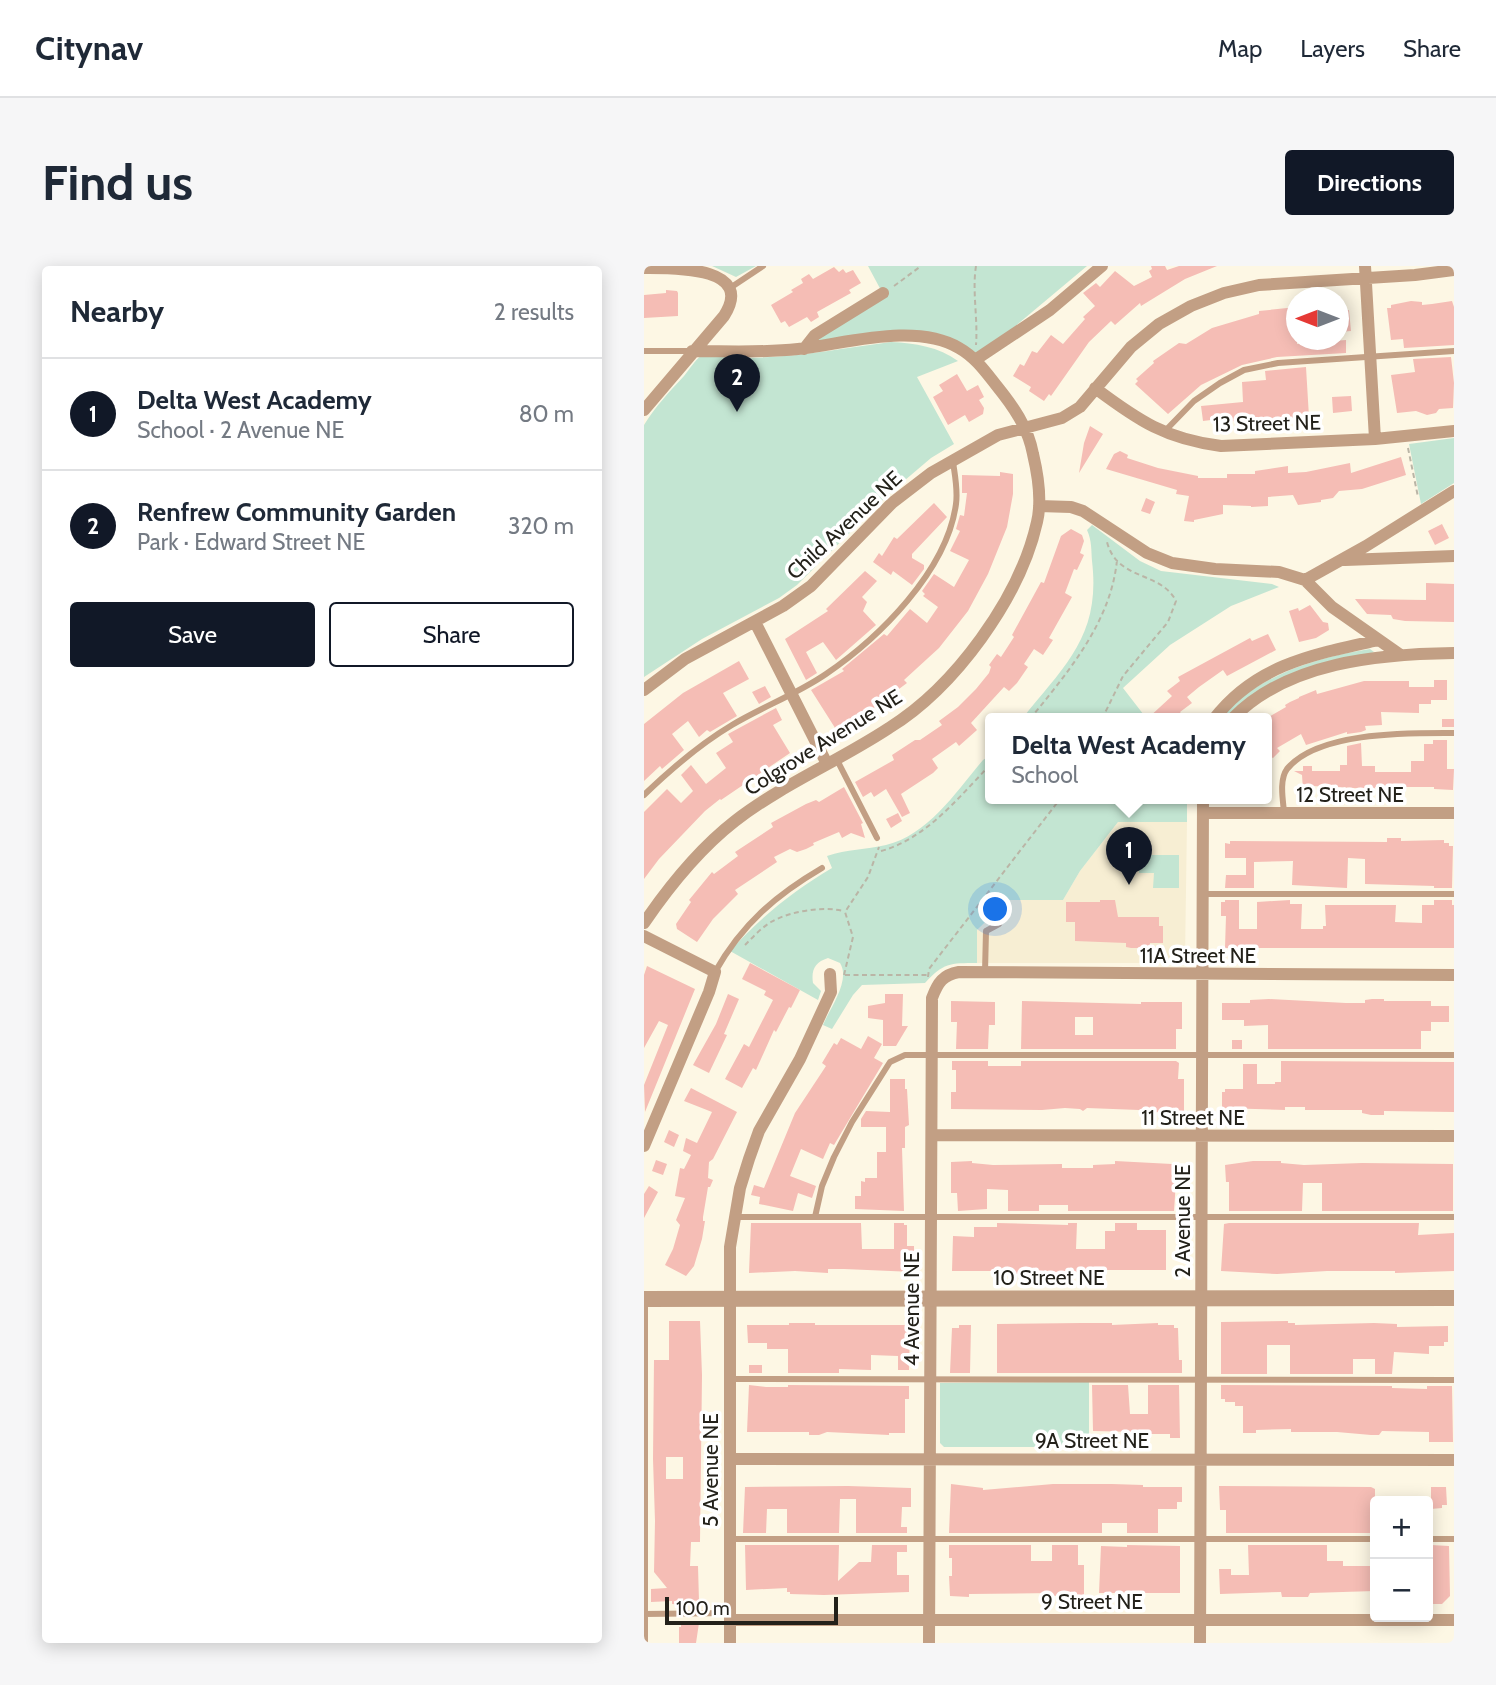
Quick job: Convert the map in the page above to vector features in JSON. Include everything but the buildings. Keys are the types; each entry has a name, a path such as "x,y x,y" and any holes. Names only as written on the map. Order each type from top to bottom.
{"street":[{"path":"975,360 1050,310 1102,266"},
{"path":"644,268 692,269 715,275 730,288 729,308 644,410"},
{"name":"Child Avenue NE","path":"644,690 685,659 783,606 811,586 892,503 952,460 998,435 1062,418 1080,407 1118,360 1144,335 1175,314 1208,298 1259,285 1365,272 1454,270"},
{"path":"1365,272 1375,439"},
{"path":"804,349 815,335 883,293"},
{"name":"Colgrove Avenue NE","path":"644,923 669,887 733,822 767,798 890,728 943,684 979,642 1008,596 1031,541 1039,506 1036,466 1025,428 1011,403 975,360 958,347 921,337 862,339 804,349 692,351"},
{"name":"13 Street NE","path":"1096,388 1130,414 1163,433 1199,443 1236,447 1375,439 1454,431"},
{"path":"1304,579 1341,561 1454,491"},
{"path":"1039,506 1071,506 1083,511 1147,553 1172,562 1215,569 1279,572 1304,579 1332,607 1399,654"},
{"path":"1341,561 1454,556"},
{"path":"755,622 832,761"},
{"path":"1219,713 1234,695 1269,672 1308,657 1379,640"},
{"path":"1239,713 1264,693 1296,677 1344,663 1399,654 1454,653"},
{"name":"2 Avenue NE","path":"1200,1643 1203,804"},
{"name":"12 Street NE","path":"1203,813 1454,813"},
{"path":"644,936 715,972 644,1146"},
{"name":"11A Street NE","path":"942,978 959,972 1454,975"},
{"name":"5 Avenue NE","path":"730,1643 730,1247 740,1188 759,1131 800,1059 837,974"},
{"name":"4 Avenue NE","path":"929,1643 932,998 942,978"},
{"name":"11 Street NE","path":"932,1136 1454,1136"},
{"name":"10 Street NE","path":"644,1299 1454,1298"},
{"name":"9A Street NE","path":"730,1459 1454,1461"},
{"name":"9 Street NE","path":"730,1616 929,1620 1454,1620"}],"lane":[{"path":"730,288 763,266"},
{"path":"644,351 692,351"},
{"path":"1163,433 1194,401 1244,370 1278,363 1454,351"},
{"path":"644,795 694,752 730,727 824,676 858,651 902,609 941,550 952,523 957,485 952,460"},
{"path":"1284,813 1283,779 1287,770 1306,755 1332,744 1365,736 1390,733 1454,733"},
{"path":"832,761 877,838"},
{"path":"715,972 726,951 745,927 787,888 822,868"},
{"path":"1203,894 1454,894"},
{"path":"985,972 986,931 999,924"},
{"path":"815,1217 822,1186 834,1157 890,1062 905,1055 1454,1055"},
{"path":"735,1217 1454,1217"},
{"path":"644,1299 645,1643"},
{"path":"729,1379 1454,1380"},
{"path":"729,1539 1370,1539"},
{"path":"1433,1539 1454,1539"},
{"path":"644,1614 730,1616"}],"path":[{"path":"883,293 921,266"},
{"path":"975,360 978,314 973,281 976,266"},
{"path":"1408,446 1420,505"},
{"path":"1105,713 1123,676 1168,622 1176,601 1170,590 1127,570 1107,544 1111,531"},
{"path":"1034,713 1099,625 1115,584 1117,559"},
{"path":"879,852 894,848 927,827 985,770"},
{"path":"845,912 853,937 852,948 837,974 928,975 929,969 1056,804"},
{"path":"845,912 863,887 879,852 877,838"},
{"path":"726,951 739,950 760,930 777,919 813,911 845,912"}],"shaded area":[{"path":"1118,822 1187,822 1185,958 1174,963 977,963 977,930 1008,900 1063,900 1080,871"}],"green space":[{"path":"712,266 756,266 736,277"},
{"path":"868,266 1087,266 975,360 921,337 804,349 883,294"},
{"path":"891,342 926,347 943,352 958,361 917,377 954,444 931,458 891,492 797,585 779,598 702,639 644,677 644,425 653,412 702,355 773,357"},
{"path":"1454,438 1454,483 1421,504 1409,444"},
{"path":"1092,525 1140,561 1161,571 1279,587 1231,606 1170,645 1123,688 1142,713 1027,713 1077,648 1085,630 1091,610 1093,587 1091,546 1087,530"},
{"path":"1370,649 1374,652 1253,694 1230,713 1224,713 1269,680 1328,658"},
{"path":"985,759 985,804 1187,804 1187,822 1118,822 1080,871 1063,900 1008,900 977,930 977,963 960,963 942,968 925,983 862,985 832,1029 823,1025 841,986 843,970 840,963 828,958 815,967 813,983 821,991 818,1000 730,951 778,905 832,868 827,856 886,845 915,832 940,811"},
{"path":"1138,855 1179,855 1179,888 1153,888 1154,873 1139,873"},
{"path":"1089,1382 1089,1447 944,1447 940,1443 940,1383"}],"place":[{"name":"Renfrew Community Garden","path":"737,412"},
{"name":"Delta West Academy","path":"1129,885"}]}
